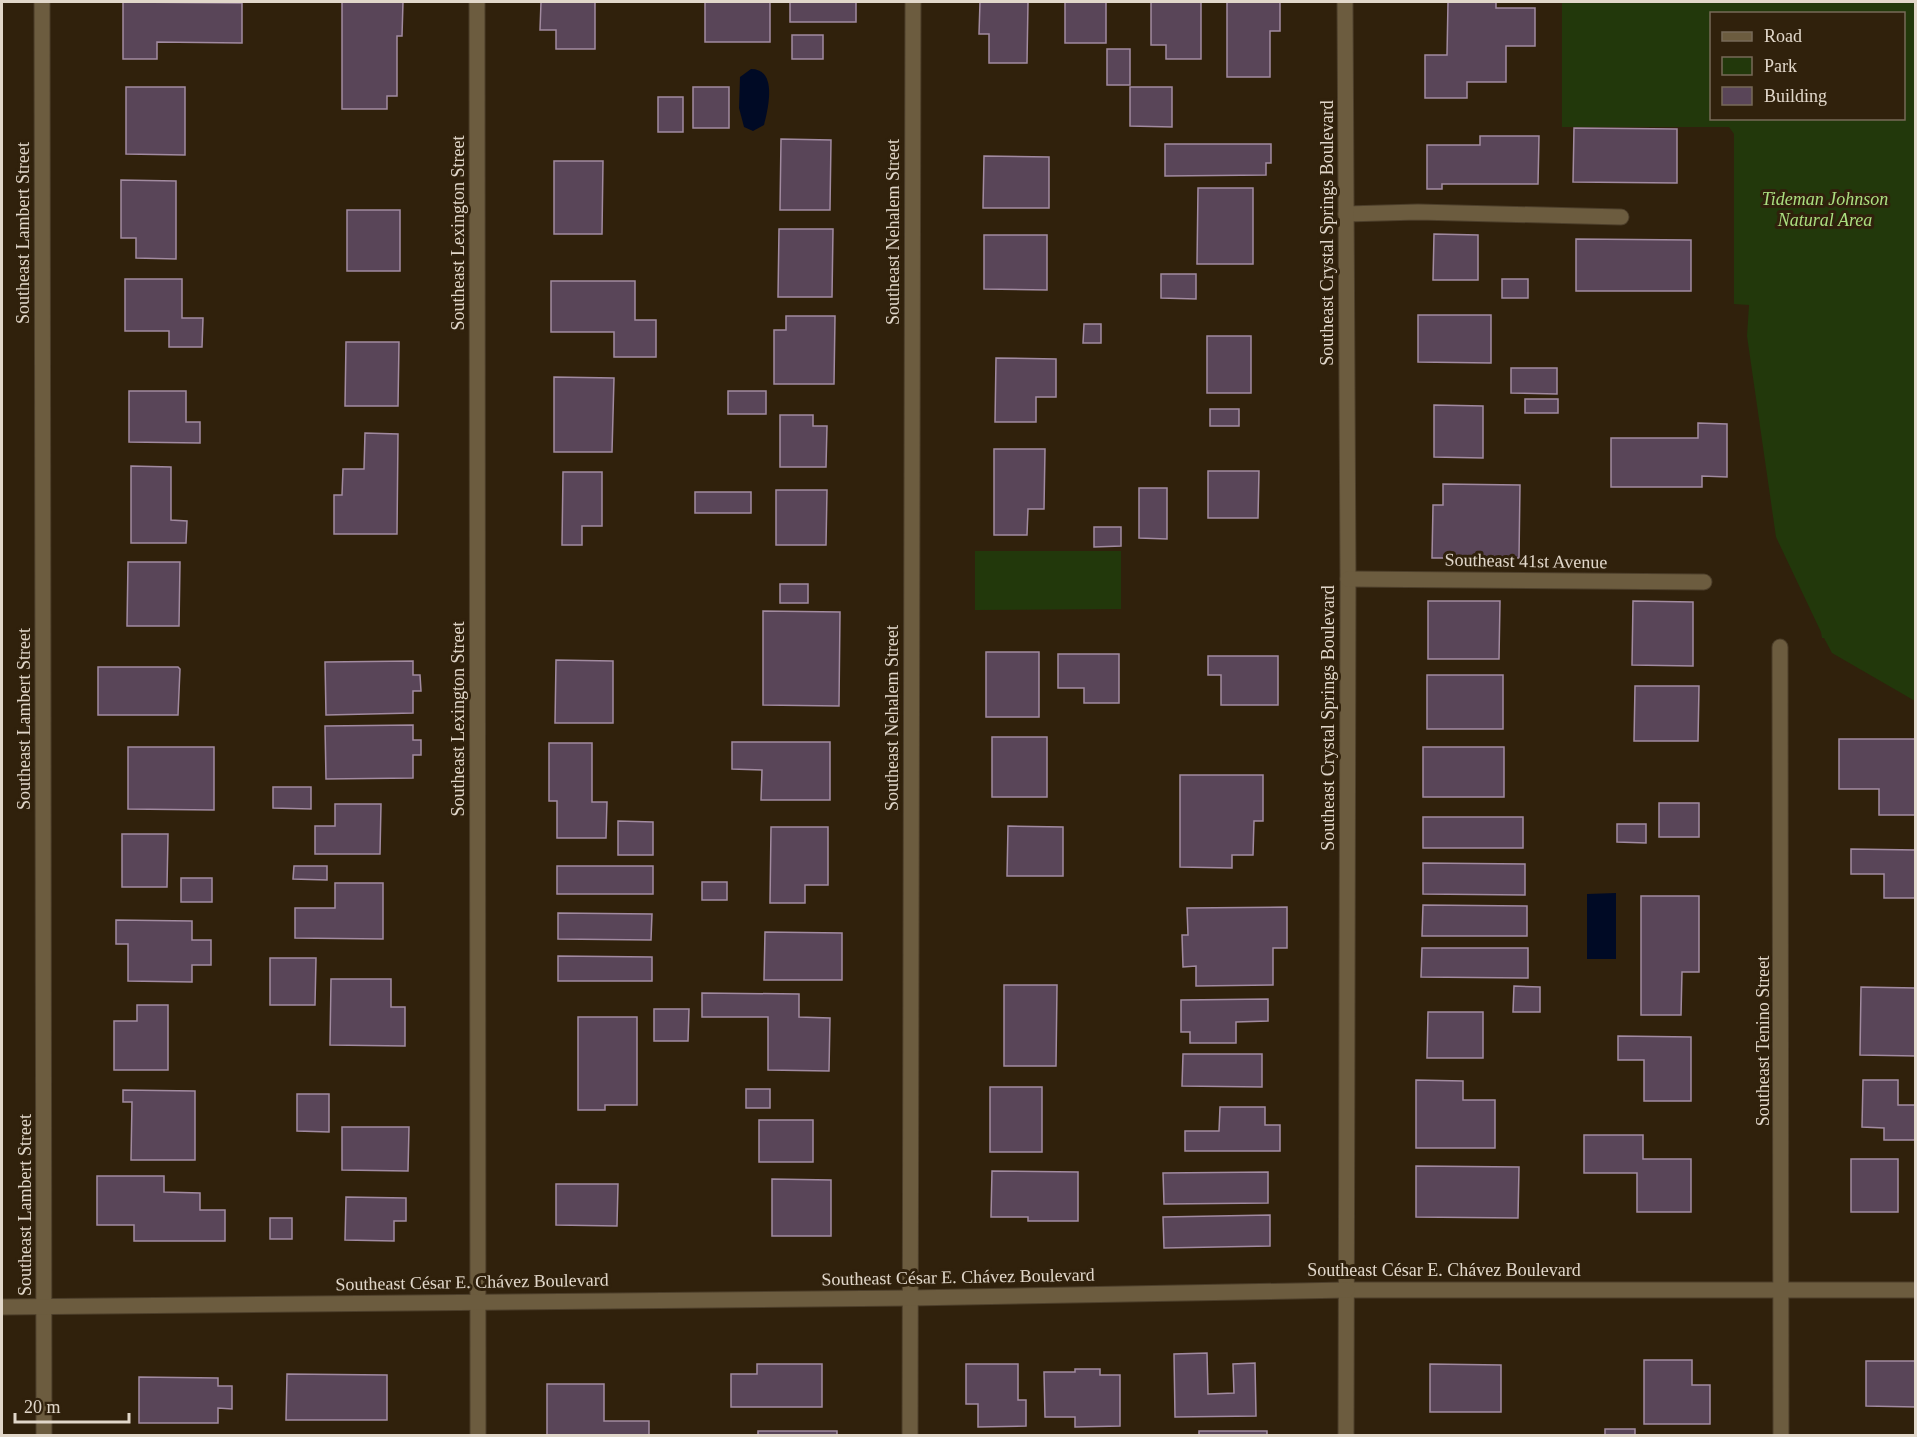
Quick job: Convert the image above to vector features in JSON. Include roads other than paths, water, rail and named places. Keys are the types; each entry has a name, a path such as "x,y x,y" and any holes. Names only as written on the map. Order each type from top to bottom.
{"street":[{"name":"Southeast Lambert Street","path":"42,2 44,1436"},
{"name":"Southeast Lexington Street","path":"477,2 478,1436"},
{"name":"Southeast Nehalem Street","path":"910,1436 913,2"},
{"name":"Southeast Crystal Springs Boulevard","path":"1345,2 1348,579 1346,1436"},
{"path":"1346,214 1418,212 1621,217"},
{"name":"Southeast 41st Avenue","path":"1348,579 1704,582"},
{"name":"Southeast Tenino Street","path":"1780,647 1781,1436"},
{"name":"Southeast César E. Chávez Boulevard","path":"2,1307 911,1298 1347,1290 1916,1290"}],"water":[{"path":"751,69 765,76 769,91 764,125 753,131 744,127 739,108 740,77"},
{"path":"1616,893 1616,959 1587,959 1587,894"}],"park label":[{"name":"Tideman Johnson Natural Area","path":"1825,209"}]}
